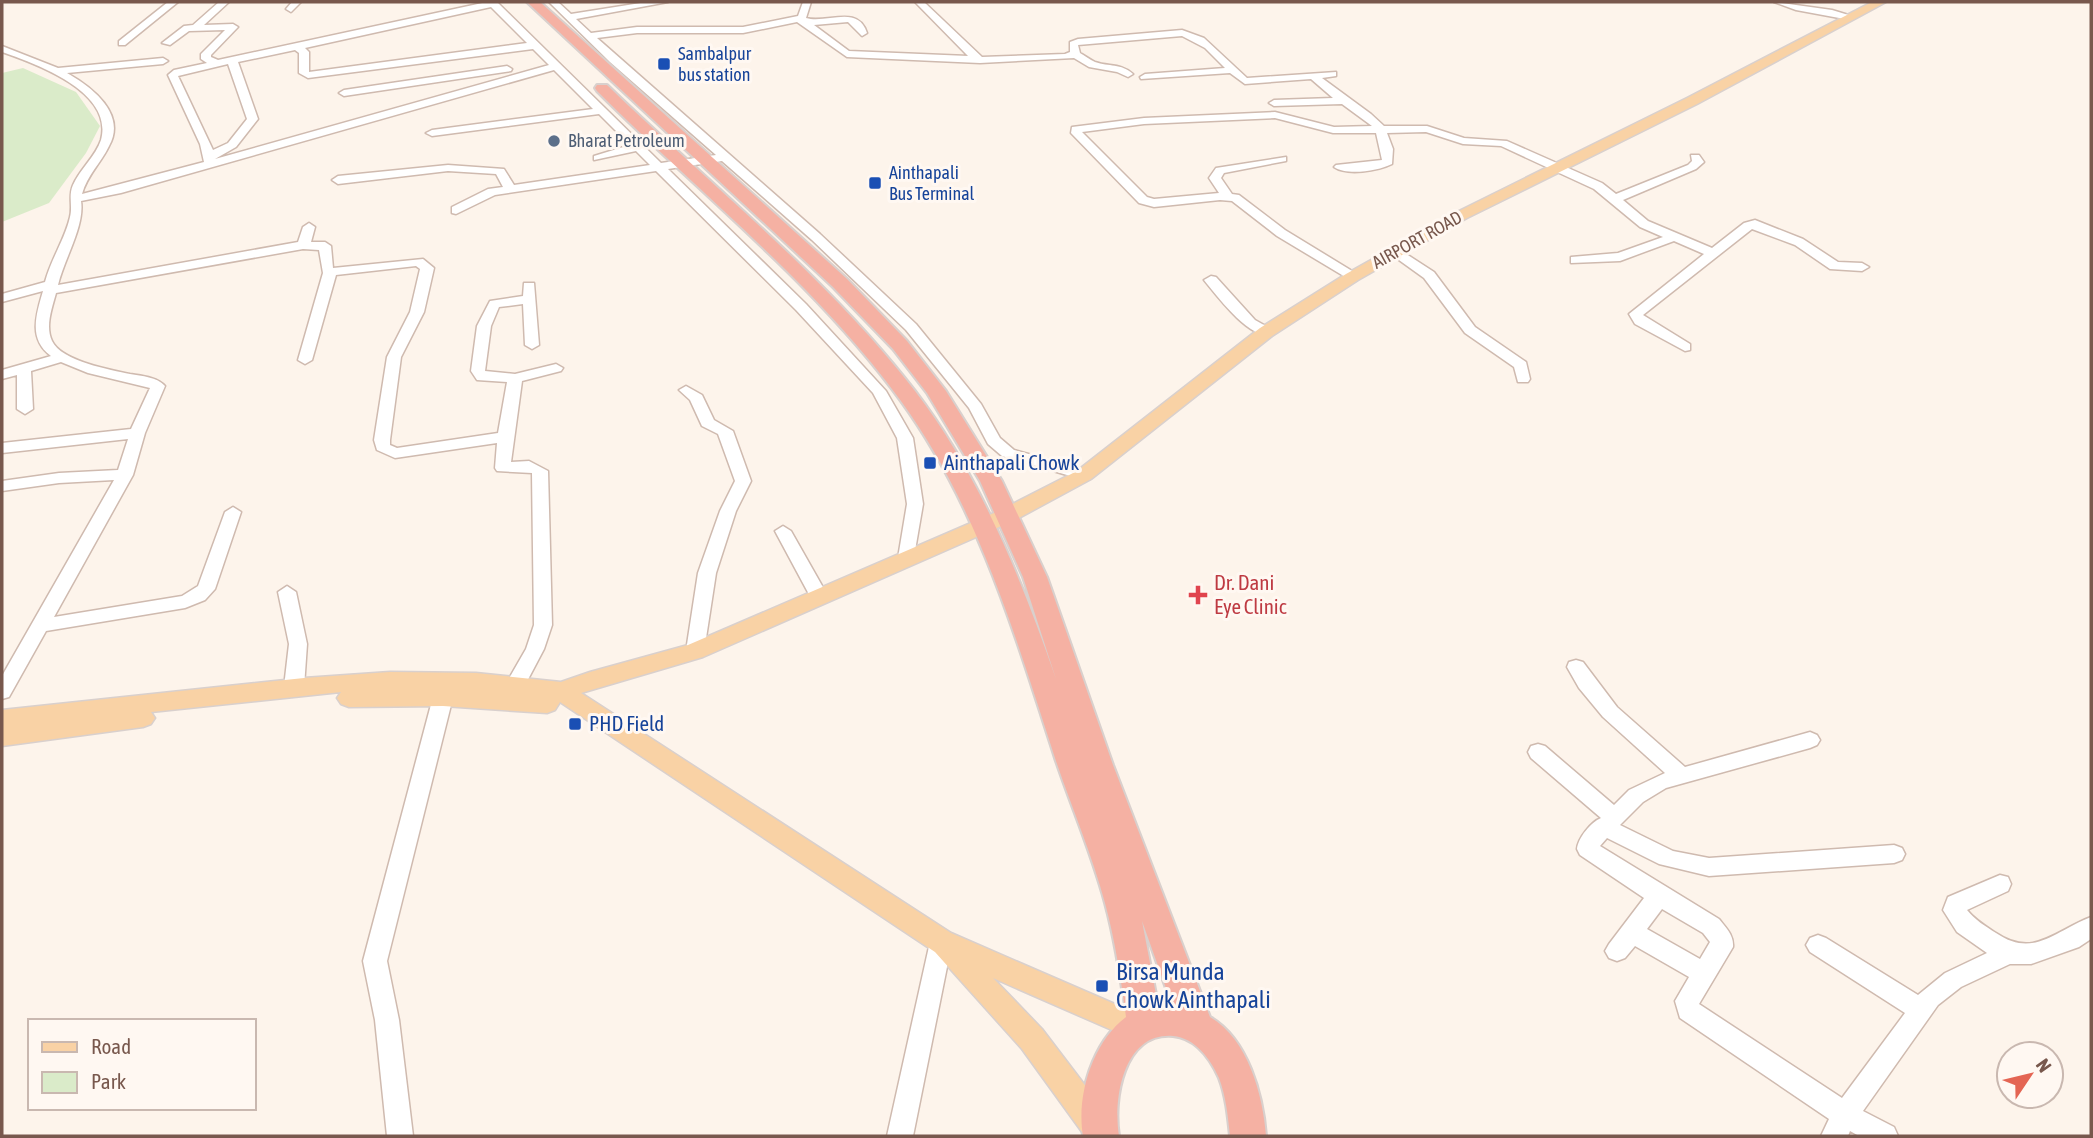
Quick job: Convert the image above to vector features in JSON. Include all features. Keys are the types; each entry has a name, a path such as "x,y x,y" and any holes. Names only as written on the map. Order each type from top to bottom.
{"highway":[{"path":"533,2 716,159 900,345 936,391 991,481 1035,577 1099,765 1196,1024 1217,1043 1227,1059 1254,1128"},
{"path":"500,3 683,163 805,279 893,378 937,440 983,526 1031,643 1120,901 1135,961 1140,1025"},
{"path":"1100,1133 1100,1100 1114,1052 1129,1033 1140,1025 1168,1019 1196,1024"}],"main road":[{"name":"AIRPORT ROAD","path":"534,702 590,680 695,651 1008,515 1084,475 1266,332 1352,277 1462,215 1559,168 1880,2"},
{"path":"2,719 295,687 410,680 517,682 561,691 941,942 1140,1025"},
{"path":"2,737 293,701 443,697 584,706"},
{"path":"941,942 1032,1039 1100,1133"}],"street":[{"path":"122,43 173,2"},
{"path":"195,27 224,2"},
{"path":"553,2 716,159 816,237 911,327 976,407 1001,448 1008,453 1084,475"},
{"path":"570,17 663,2"},
{"path":"590,36 637,30 749,29 799,19 804,15 807,2"},
{"path":"919,2 974,57 981,60"},
{"path":"1779,2 1850,17"},
{"path":"208,154 173,75 216,63 500,3 554,64 800,307 879,391 905,438 915,504 907,558"},
{"path":"799,19 810,23 850,19 860,26 862,33"},
{"path":"799,19 847,54 981,60 1059,58 1075,54 1093,65 1120,69 1128,74"},
{"path":"167,43 183,30 195,27 233,27 206,54 206,59 216,63"},
{"path":"1075,54 1073,44 1083,41 1185,33 1208,44 1245,81 1332,74"},
{"path":"298,46 304,52 304,74 316,75 537,45"},
{"path":"304,69 461,47"},
{"path":"2,49 56,71 86,89 109,122 108,137 79,184 75,199 77,215 58,259 42,320 45,343 61,358 122,377 152,382 158,386 137,433 125,475 2,692"},
{"path":"208,154 240,135 253,119 232,60"},
{"path":"56,71 86,66 163,61"},
{"path":"344,93 554,64"},
{"path":"75,199 208,154 554,64"},
{"path":"1144,77 1232,69"},
{"path":"1314,76 1343,100 1366,113 1382,130 1388,162 1379,166 1340,167"},
{"path":"1274,103 1343,100"},
{"path":"432,133 600,111"},
{"path":"1352,277 1281,233 1239,201 1227,196 1154,203 1143,200 1076,129 1149,120 1172,122 1275,116 1295,118 1333,130 1427,130 1463,141 1496,141 1598,186 1644,224 1707,251"},
{"path":"598,158 637,147"},
{"path":"1615,199 1679,174 1697,164 1695,157"},
{"path":"456,210 492,192 510,188 716,159"},
{"path":"1227,196 1215,178 1220,170 1282,159"},
{"path":"338,180 449,168 500,171 510,188"},
{"path":"1685,347 1640,321 1636,314 1707,251 1748,226 1761,225 1799,242 1835,266 1862,267"},
{"path":"303,246 309,227"},
{"path":"1576,260 1620,257 1675,237"},
{"path":"2,298 52,287 303,246 325,246 327,269 330,272 305,360"},
{"path":"1397,252 1429,275 1470,330 1521,365 1523,379"},
{"path":"330,272 418,262 427,268 418,312 394,357 383,447 395,453 506,437"},
{"path":"1211,280 1250,323 1266,332"},
{"path":"532,345 530,292 495,304 488,311 478,370 480,374 482,377 515,378 556,368"},
{"path":"2,375 61,358"},
{"path":"23,369 25,409"},
{"path":"515,378 503,468 529,466 540,471 543,625 535,649 517,682"},
{"path":"686,390 698,398 707,423 725,431 743,481 728,511 707,573 695,651"},
{"path":"2,448 137,433"},
{"path":"2,486 59,478 125,475"},
{"path":"37,626 185,602 199,596 206,589 233,512"},
{"path":"783,531 821,598"},
{"path":"287,592 298,643 295,687"},
{"path":"1576,667 1601,702 1682,776"},
{"path":"400,1136 387,1020 375,961 443,697"},
{"path":"1810,740 1660,782 1647,789 1609,821 1588,844 1588,849 1719,933 1721,947 1687,1002 1688,1010 1840,1126 1885,1136"},
{"path":"1538,752 1609,821 1670,861 1687,866 1709,867 1894,853"},
{"path":"2000,884 1956,904 1954,910 1965,925 2008,954"},
{"path":"1617,951 1659,896"},
{"path":"1840,1126 1930,997 1953,980 2008,954 2031,954 2071,940 2091,927"},
{"path":"1631,932 1703,974"},
{"path":"900,1136 941,942"},
{"path":"1818,945 1921,1010"}],"green space":[{"path":"23,68 76,92 100,126 86,153 49,203 2,222 2,73"}],"place":[{"name":"Sambalpur bus station","path":"664,64"},
{"name":"Bharat Petroleum","path":"554,141"},
{"name":"Ainthapali Bus Terminal","path":"875,183"},
{"name":"Ainthapali Chowk","path":"930,463"},
{"name":"Dr. Dani Eye Clinic","path":"1198,595"},
{"name":"PHD Field","path":"575,724"},
{"name":"Birsa Munda Chowk Ainthapali","path":"1102,986"}]}
